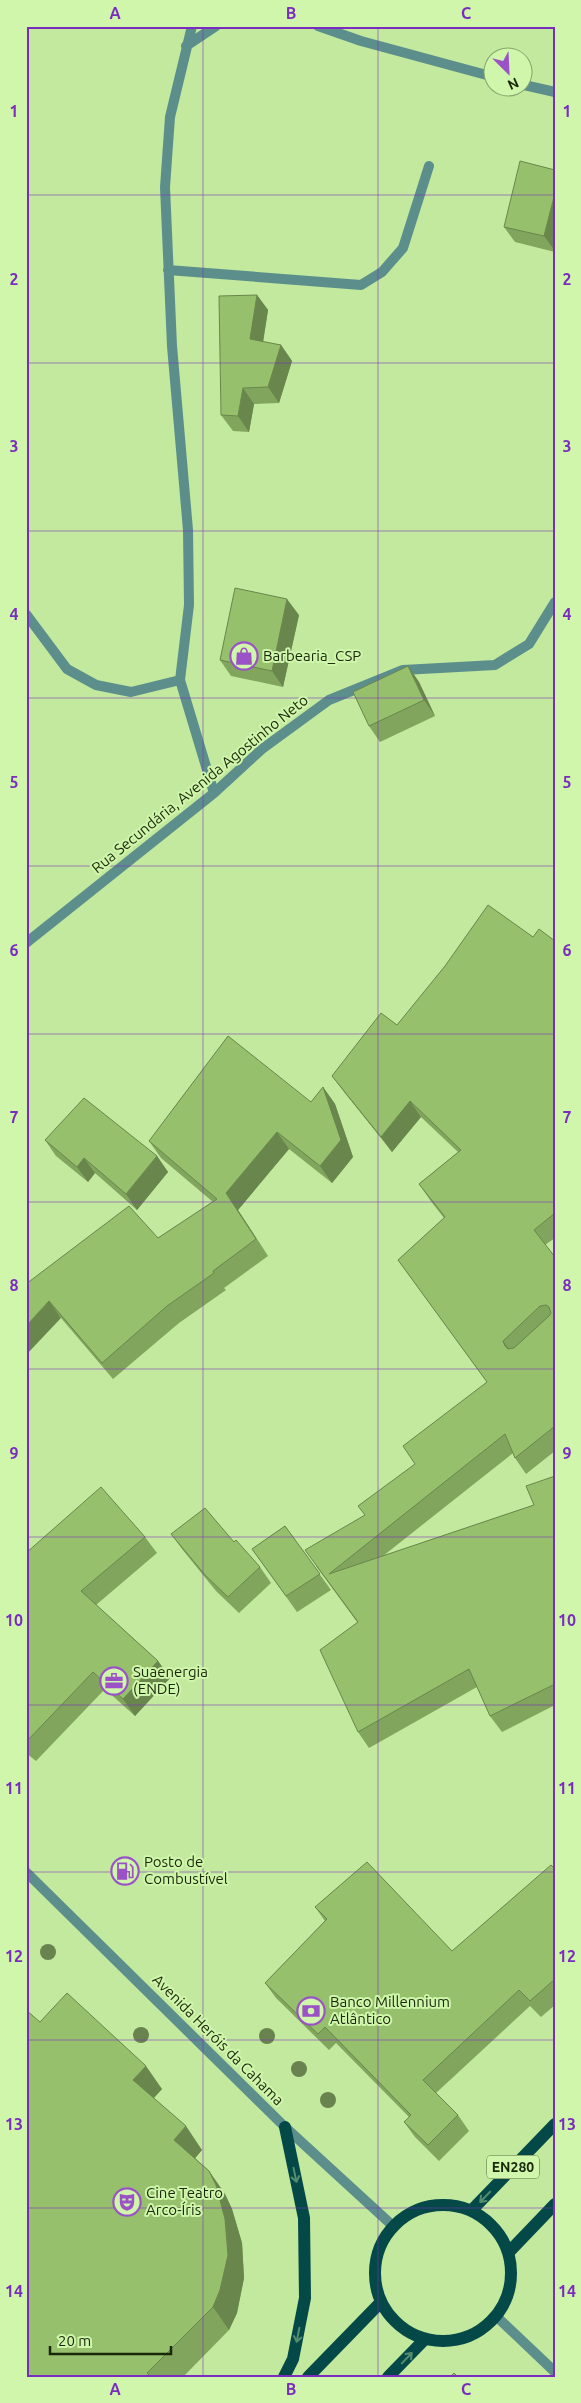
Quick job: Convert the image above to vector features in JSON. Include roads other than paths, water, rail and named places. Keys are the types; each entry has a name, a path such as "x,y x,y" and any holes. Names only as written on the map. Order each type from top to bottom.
{"main road":[{"name":"EN280","path":"471,2211 555,2124"},
{"path":"284,2377 293,2360 305,2298 304,2218 285,2127"},
{"path":"509,2252 555,2204"},
{"path":"426,2206 464,2207 471,2211 481,2215 503,2239 509,2252 512,2278 509,2292 496,2316 481,2330 463,2338 442,2341 425,2339 401,2327 391,2318 381,2302 375,2282 376,2262 382,2242 393,2226 408,2214 426,2206"},
{"path":"308,2377 381,2302"},
{"path":"388,2377 425,2339"}],"street":[{"path":"192,26 170,117 165,187 172,346 188,530 189,605 180,680 214,793"},
{"path":"186,46 216,26"},
{"path":"318,26 361,41 484,74"},
{"path":"534,87 555,92"},
{"path":"168,270 361,285 382,272 403,248 429,166"},
{"name":"Rua Secundária, Avenida Agostinho Neto","path":"26,943 214,793 262,749 329,700 403,670 495,665 529,644 555,602"},
{"path":"26,614 67,669 96,685 131,692 180,680"},
{"name":"Avenida Heróis da Cahama","path":"26,1872 285,2127 393,2226"},
{"path":"496,2316 555,2372"}],"place":[{"name":"Barbearia_CSP","path":"244,656"},
{"name":"Suaenergia (ENDE)","path":"114,1681"},
{"name":"Posto de Combustível","path":"125,1871"},
{"name":"Banco Millennium Atlântico","path":"311,2011"},
{"name":"Cine Teatro Arco-Íris","path":"127,2202"}]}
